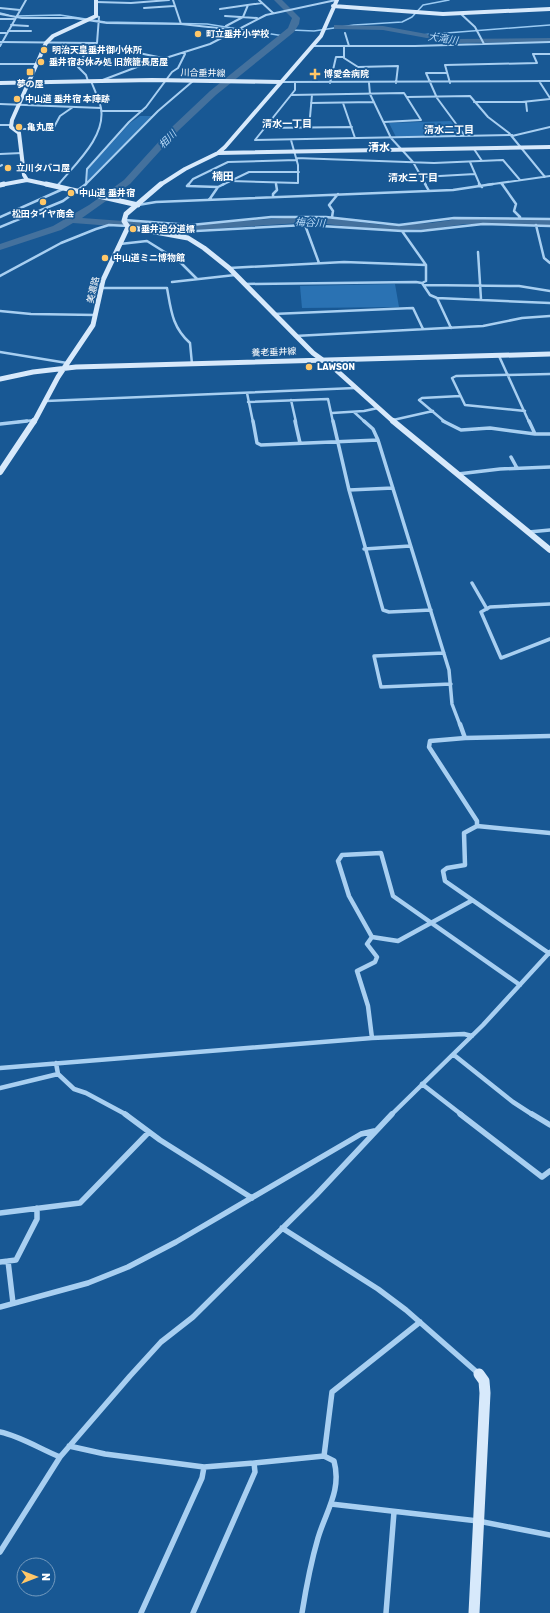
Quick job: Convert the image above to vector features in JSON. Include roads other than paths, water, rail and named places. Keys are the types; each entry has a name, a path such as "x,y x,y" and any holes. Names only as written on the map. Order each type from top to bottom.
{"street":[{"path":"0,46 15,17 26,0"},
{"path":"1,42 97,43 99,17 96,16 96,1 131,3 169,0"},
{"path":"173,0 181,24"},
{"path":"259,0 273,13"},
{"path":"100,81 164,58 210,44 258,18 277,12 336,0"},
{"path":"218,153 313,46 325,30 336,0"},
{"path":"220,9 262,3"},
{"path":"226,26 242,17 248,5"},
{"path":"144,8 174,6"},
{"path":"333,6 422,13 461,14 550,9"},
{"path":"0,8 20,10"},
{"path":"0,14 15,17"},
{"path":"461,14 475,27 484,44"},
{"path":"12,127 19,104 46,43 53,36 96,16"},
{"path":"224,16 258,18"},
{"path":"0,19 15,17 89,19 99,22 181,24 236,30"},
{"path":"11,25 28,26"},
{"path":"0,33 31,31"},
{"path":"345,33 349,46"},
{"path":"313,46 550,42"},
{"path":"57,187 92,142 100,127 101,109 90,81 78,67 82,59 89,51 90,43"},
{"path":"344,46 344,57"},
{"path":"129,51 164,58"},
{"path":"86,184 87,169 142,111 172,72 178,68 184,52"},
{"path":"450,82 446,73 445,65 537,63 533,54 550,54"},
{"path":"330,83 336,64 336,57 344,57 358,67 398,66 396,83"},
{"path":"0,64 36,64"},
{"path":"446,73 426,73 437,97 465,136"},
{"name":"川合垂井線","path":"0,83 90,81 280,82"},
{"path":"0,227 63,201 78,192 158,112 195,81"},
{"path":"474,102 526,102 550,98 539,81"},
{"path":"280,82 396,83 550,81"},
{"path":"295,82 295,90 263,128 255,140 512,136 550,127"},
{"path":"369,83 370,94 391,138 413,162 429,191"},
{"path":"291,95 404,94 421,120 384,122"},
{"path":"309,128 312,95"},
{"path":"407,97 470,96 488,116 512,136 519,148 524,150 548,177"},
{"path":"311,103 374,102"},
{"path":"526,102 527,111"},
{"path":"344,103 356,138"},
{"path":"0,104 73,106 142,111"},
{"path":"0,125 52,129 54,123 63,112 73,106"},
{"path":"12,127 19,133 27,180"},
{"path":"263,128 352,127"},
{"path":"231,181 298,183 299,172 291,140"},
{"path":"299,172 249,172 218,187 187,186 193,179 228,162 263,161 296,157 402,150 550,147"},
{"path":"474,149 482,161"},
{"path":"0,154 22,153"},
{"path":"218,153 413,162 506,162 520,180"},
{"name":"美濃路","path":"0,472 35,420 65,366 87,336 96,315 108,268 120,244 126,224 126,214 135,204 170,178 218,153"},
{"path":"263,161 263,172"},
{"path":"470,162 479,184 482,186"},
{"path":"422,177 475,174"},
{"path":"0,185 27,180 135,204 429,191 482,186 548,177"},
{"path":"273,198 273,194 277,190 276,183"},
{"path":"501,183 516,204 514,211 520,217"},
{"path":"209,200 218,187"},
{"path":"0,217 63,189"},
{"path":"332,217 333,210 329,205 338,194"},
{"path":"0,276 61,243 109,225 191,225 271,217 332,217 393,225 454,218 520,217 550,219"},
{"path":"126,224 177,235 196,242 229,268 295,336 322,360 333,367 378,408 550,550"},
{"path":"177,235 196,231 305,225 402,231 422,231 483,224 550,226"},
{"path":"305,225 319,263"},
{"path":"536,225 544,258 550,263"},
{"path":"402,231 426,265 426,281 423,284"},
{"path":"120,244 146,241 179,261 197,279"},
{"path":"478,252 481,299"},
{"path":"229,268 319,263 426,265"},
{"path":"172,282 235,275"},
{"path":"243,284 479,285 519,286 550,291"},
{"path":"423,284 430,296 437,298 550,303"},
{"path":"102,288 167,288 174,318 180,334 190,343 192,364"},
{"path":"437,298 451,328"},
{"path":"273,314 413,308 422,329"},
{"path":"0,311 31,314 96,315"},
{"path":"295,336 483,326 522,318 550,316"},
{"path":"0,352 65,366"},
{"name":"養老垂井線","path":"0,379 65,366 550,354"},
{"path":"499,356 535,434"},
{"path":"525,411 465,405 452,378 456,376 550,374"},
{"path":"46,401 355,388"},
{"path":"247,393 257,443 261,445 378,440"},
{"path":"460,396 422,398 419,400 433,411 441,420 461,430 490,428 535,434 550,434"},
{"path":"248,402 327,398 336,428 337,441 364,549 383,610 389,612 431,610"},
{"path":"291,400 300,443"},
{"path":"332,413 354,412 378,408"},
{"path":"394,420 433,411"},
{"path":"354,412 373,429 378,440 449,670 452,704 465,738"},
{"path":"0,424 35,420"},
{"path":"512,456 517,468"},
{"path":"458,474 517,468 550,467"},
{"path":"349,490 393,488"},
{"path":"528,533 550,530"},
{"path":"364,549 410,546"},
{"path":"472,583 487,609"},
{"path":"550,604 487,609 481,612 501,658 550,639"},
{"path":"444,653 374,656 381,687 450,684"},
{"path":"477,826 477,821 429,747 430,741 465,738 550,736"},
{"path":"0,1552 60,1457 161,1342 194,1317 282,1228 374,1131 454,1055 550,953 472,901 445,881 443,871 447,868 465,865 464,833 477,826 550,833"},
{"path":"372,937 349,896 338,860 342,855 381,853 393,896 520,985"},
{"path":"372,937 398,941 472,901"},
{"path":"372,937 367,944 377,957 375,962 357,971 368,1006 372,1038"},
{"path":"0,1068 372,1038 464,1034 472,1036"},
{"path":"454,1055 513,1102 550,1125"},
{"path":"56,1063 58,1074 74,1089 86,1093 126,1114 149,1132 252,1198"},
{"path":"0,1088 58,1074"},
{"path":"422,1084 542,1177 550,1171"},
{"path":"0,1307 88,1283 128,1267 252,1198 361,1134 374,1131"},
{"path":"0,1213 80,1204 149,1132"},
{"path":"0,1262 16,1260 37,1219 37,1208"},
{"path":"282,1228 378,1289 420,1322 479,1374 484,1381 485,1393 474,1613"},
{"path":"8,1261 12,1303"},
{"path":"324,1456 332,1392 420,1322"},
{"path":"0,1432 15,1435 31,1445 60,1457"},
{"path":"69,1446 105,1454 204,1467 324,1456 334,1461 338,1470 336,1490 318,1536 302,1613"},
{"path":"193,1613 255,1472 254,1463"},
{"path":"141,1613 202,1478 204,1467"},
{"path":"331,1504 478,1521 550,1535"},
{"path":"386,1613 394,1512"}],"waterway":[{"name":"相川","path":"0,247 57,228 93,207 127,182 176,128 213,93 291,30 295,24 296,18 278,0"},
{"name":"大滝川","path":"291,30 314,31 354,25 402,22 412,17 423,5 449,0"},
{"path":"0,13 8,15"},
{"path":"17,16 60,15 105,22 207,24 284,36"},
{"path":"421,35 550,25"},
{"name":"大滝川","path":"337,27 383,28 454,41 550,40"},
{"name":"梅谷川","path":"71,220 178,228 300,220 327,221 384,228 431,226 465,221 550,222"}],"place":[{"name":"町立垂井小学校","path":"198,34"},
{"name":"明治天皇垂井御小休所","path":"44,50"},
{"name":"垂井宿お休み処 旧旅籠長居屋","path":"41,62"},
{"name":"夢の屋","path":"30,72"},
{"name":"博愛会病院","path":"315,74"},
{"name":"中山道 垂井宿 本陣跡","path":"17,99"},
{"name":"亀丸屋","path":"19,127"},
{"name":"立川タバコ屋","path":"8,168"},
{"name":"中山道 垂井宿","path":"71,193"},
{"name":"松田タイヤ商会","path":"43,202"},
{"name":"垂井追分道標","path":"133,229"},
{"name":"中山道ミニ博物館","path":"105,258"},
{"name":"LAWSON","path":"309,367"}],"district":[{"name":"清水一丁目","path":"287,123"},
{"name":"清水二丁目","path":"449,129"},
{"name":"清水","path":"379,147"},
{"name":"楠田","path":"223,176"},
{"name":"清水三丁目","path":"413,177"}]}
